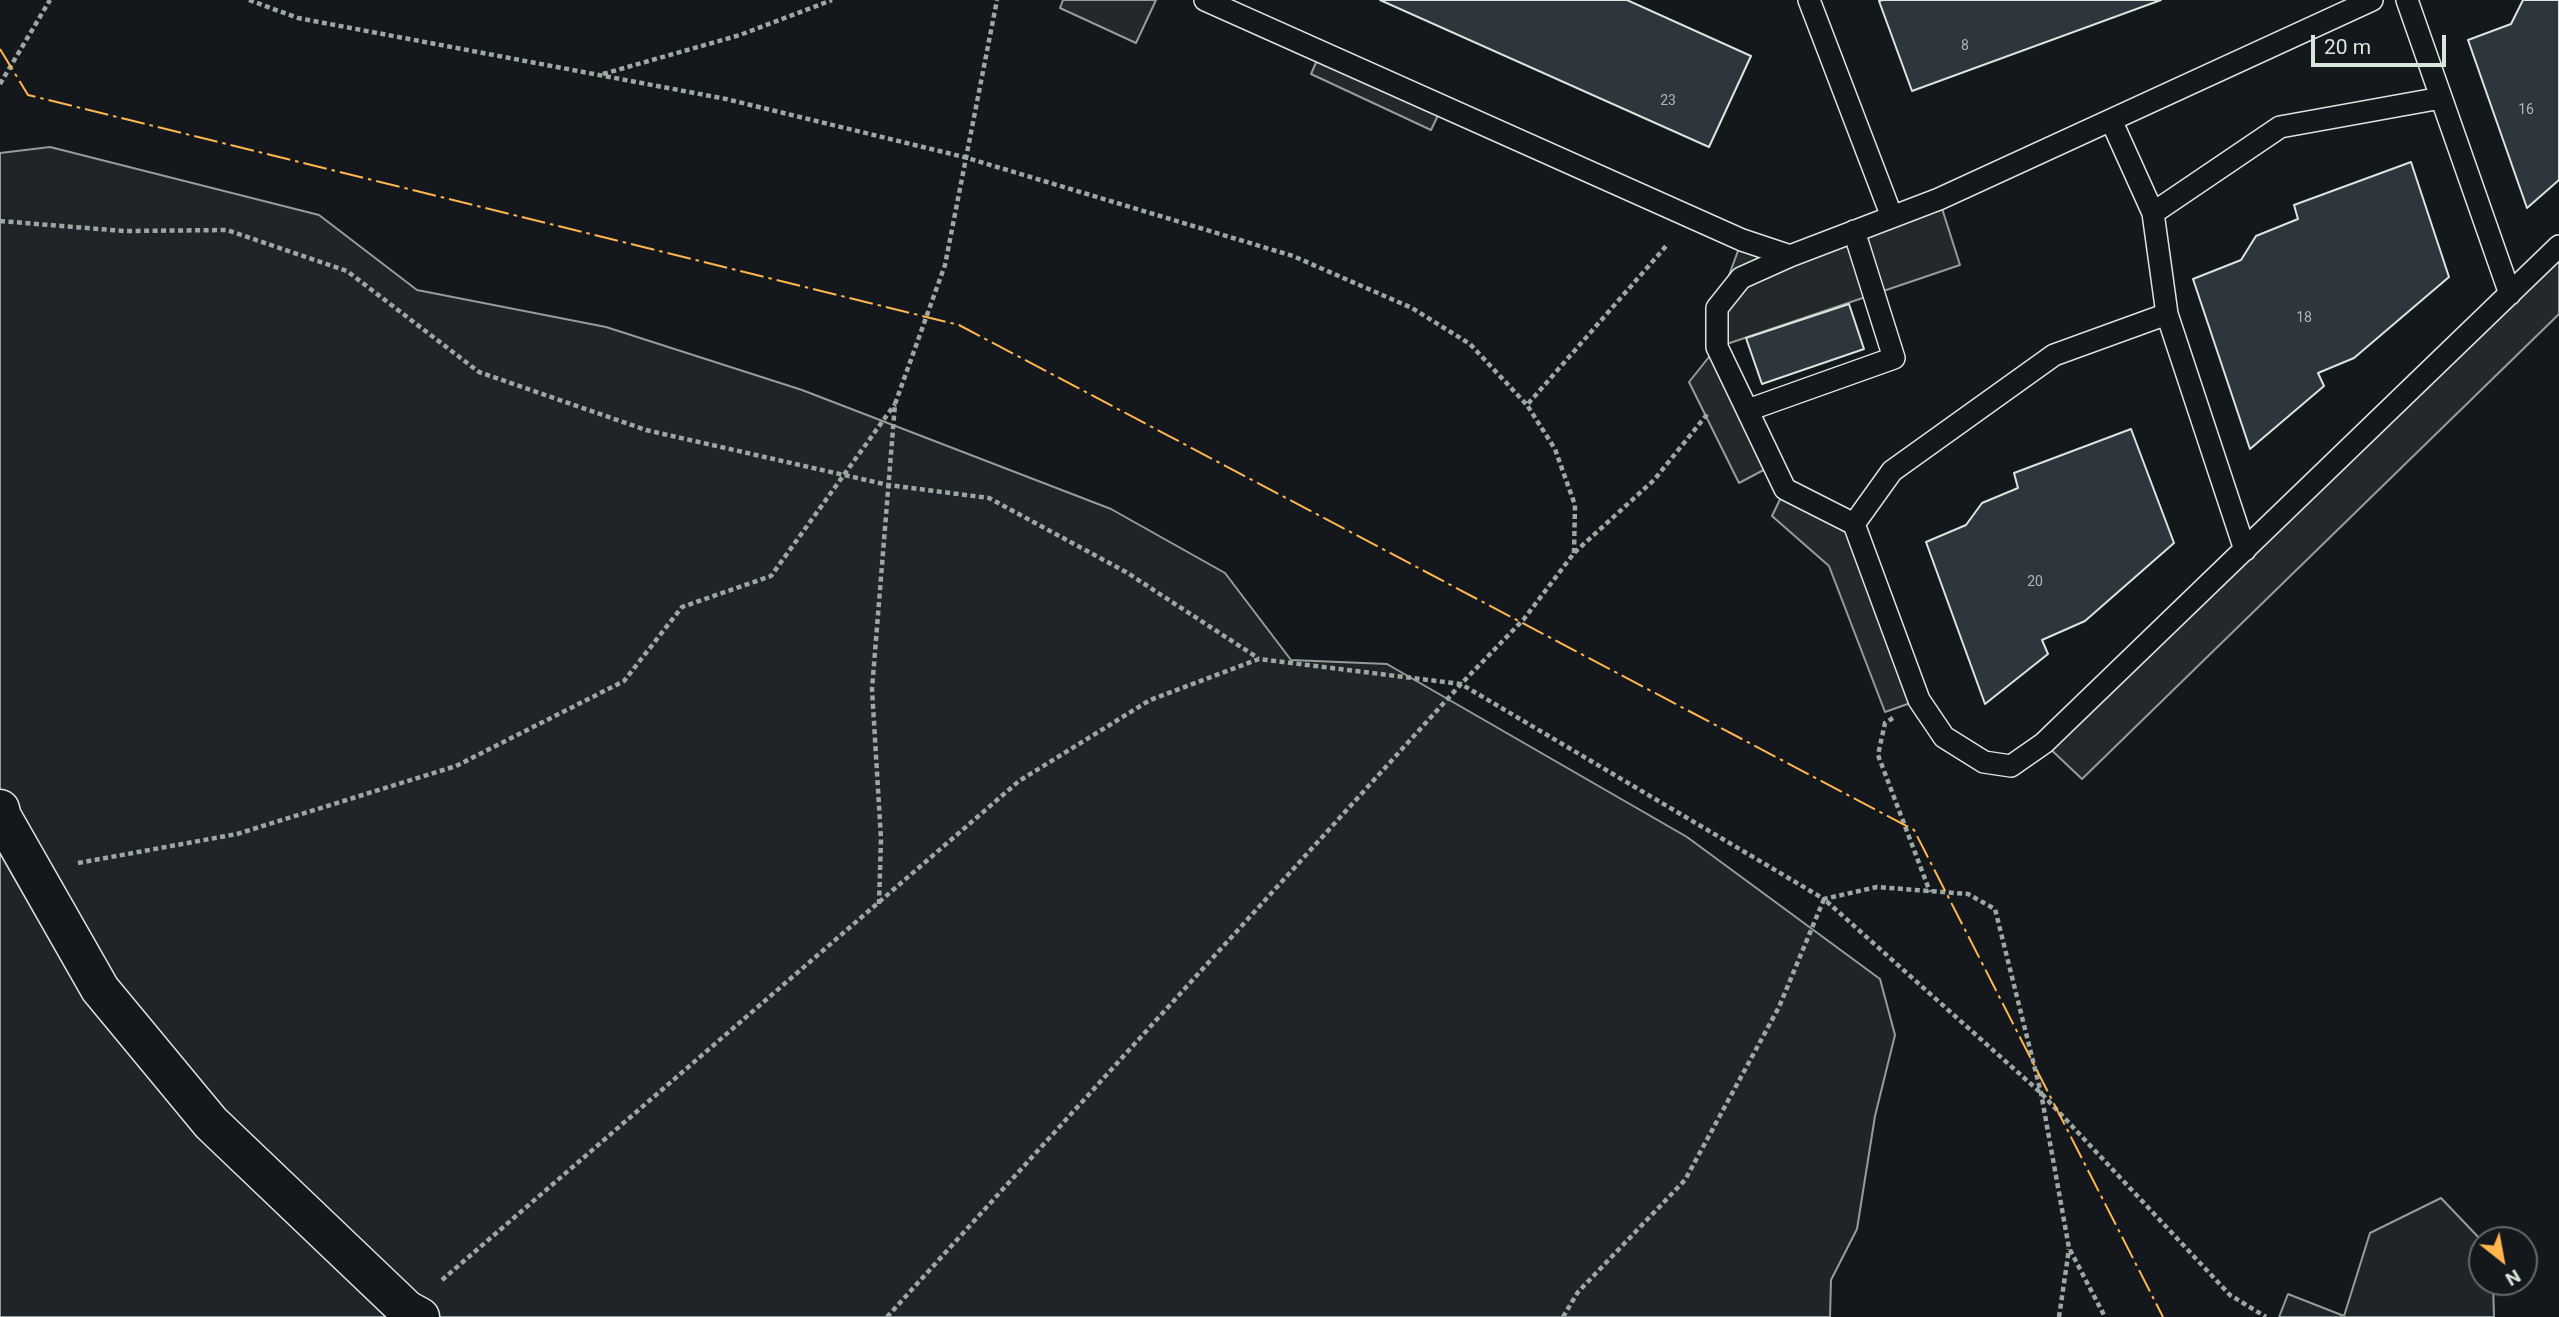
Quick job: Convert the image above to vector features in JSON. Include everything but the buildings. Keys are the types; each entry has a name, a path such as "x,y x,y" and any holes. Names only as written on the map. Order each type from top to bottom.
{"street":[{"path":"0,808 32,871 100,989 211,1123 414,1314"}],"lane":[{"path":"1205,0 1689,217 1742,240 1790,256"},
{"path":"1808,0 1892,217"},
{"path":"2372,0 1892,217 1741,278 1717,308 1717,347 1785,489 1854,524 1919,699 1944,737 1984,762 2011,766 2044,743 2559,246"},
{"path":"2407,0 2510,293"},
{"path":"2153,213 2280,127 2441,98"},
{"path":"2111,120 2153,213 2166,314 2245,550"},
{"path":"1748,410 1894,358 1854,231"},
{"path":"1854,524 1892,471 2054,355 2166,314"}],"path":[{"path":"0,85 50,0"},
{"path":"248,0 298,18 726,99 964,157 1293,256 1412,308 1470,344 1527,405 1555,449 1575,505 1574,553"},
{"path":"599,75 740,35 832,0"},
{"path":"879,904 881,839 872,689 895,404 945,265 964,157 997,0"},
{"path":"1527,405 1689,217"},
{"path":"0,221 124,231 227,230 347,271 479,372 646,430 888,485 989,498 1126,572 1259,659 1461,684 1824,899 2041,1093 2230,1295 2266,1317"},
{"path":"887,1317 1461,684 1524,619 1574,553 1654,480 1733,382"},
{"path":"32,871 237,834 456,765 624,681 682,607 771,576 895,404"},
{"path":"414,1314 1019,781 1150,700 1259,659"},
{"path":"1919,699 1885,723 1878,755 1930,892"},
{"path":"1824,899 1877,887 1968,894 1995,909 2041,1093 2069,1248 2105,1317"},
{"path":"1563,1317 1578,1292 1685,1180 1779,1007 1824,899"},
{"path":"2059,1317 2069,1248"}],"shaded area":[{"path":"1063,0 1156,0 1136,43 1060,8"},
{"path":"1321,51 1442,107 1431,130 1311,74"},
{"path":"50,147 319,215 417,290 606,327 802,390 1111,509 1225,573 1291,660 1387,664 1687,837 1880,979 1895,1035 1875,1116 1857,1229 1831,1280 1830,1317 0,1317 0,153"},
{"path":"1939,199 1960,265 1718,347 1773,465 1739,483 1689,382 1717,347 1717,308 1742,240 1790,256"},
{"path":"2559,246 2559,314 2082,779 2044,743"},
{"path":"1785,489 1854,524 1919,700 1885,712 1829,566 1772,516"},
{"path":"2441,1198 2468,1226 2468,1296 2493,1296 2494,1317 2279,1317 2288,1294 2344,1316 2370,1233"}],"power":[{"path":"0,49 28,95 959,325 1914,830 2163,1317"}]}
